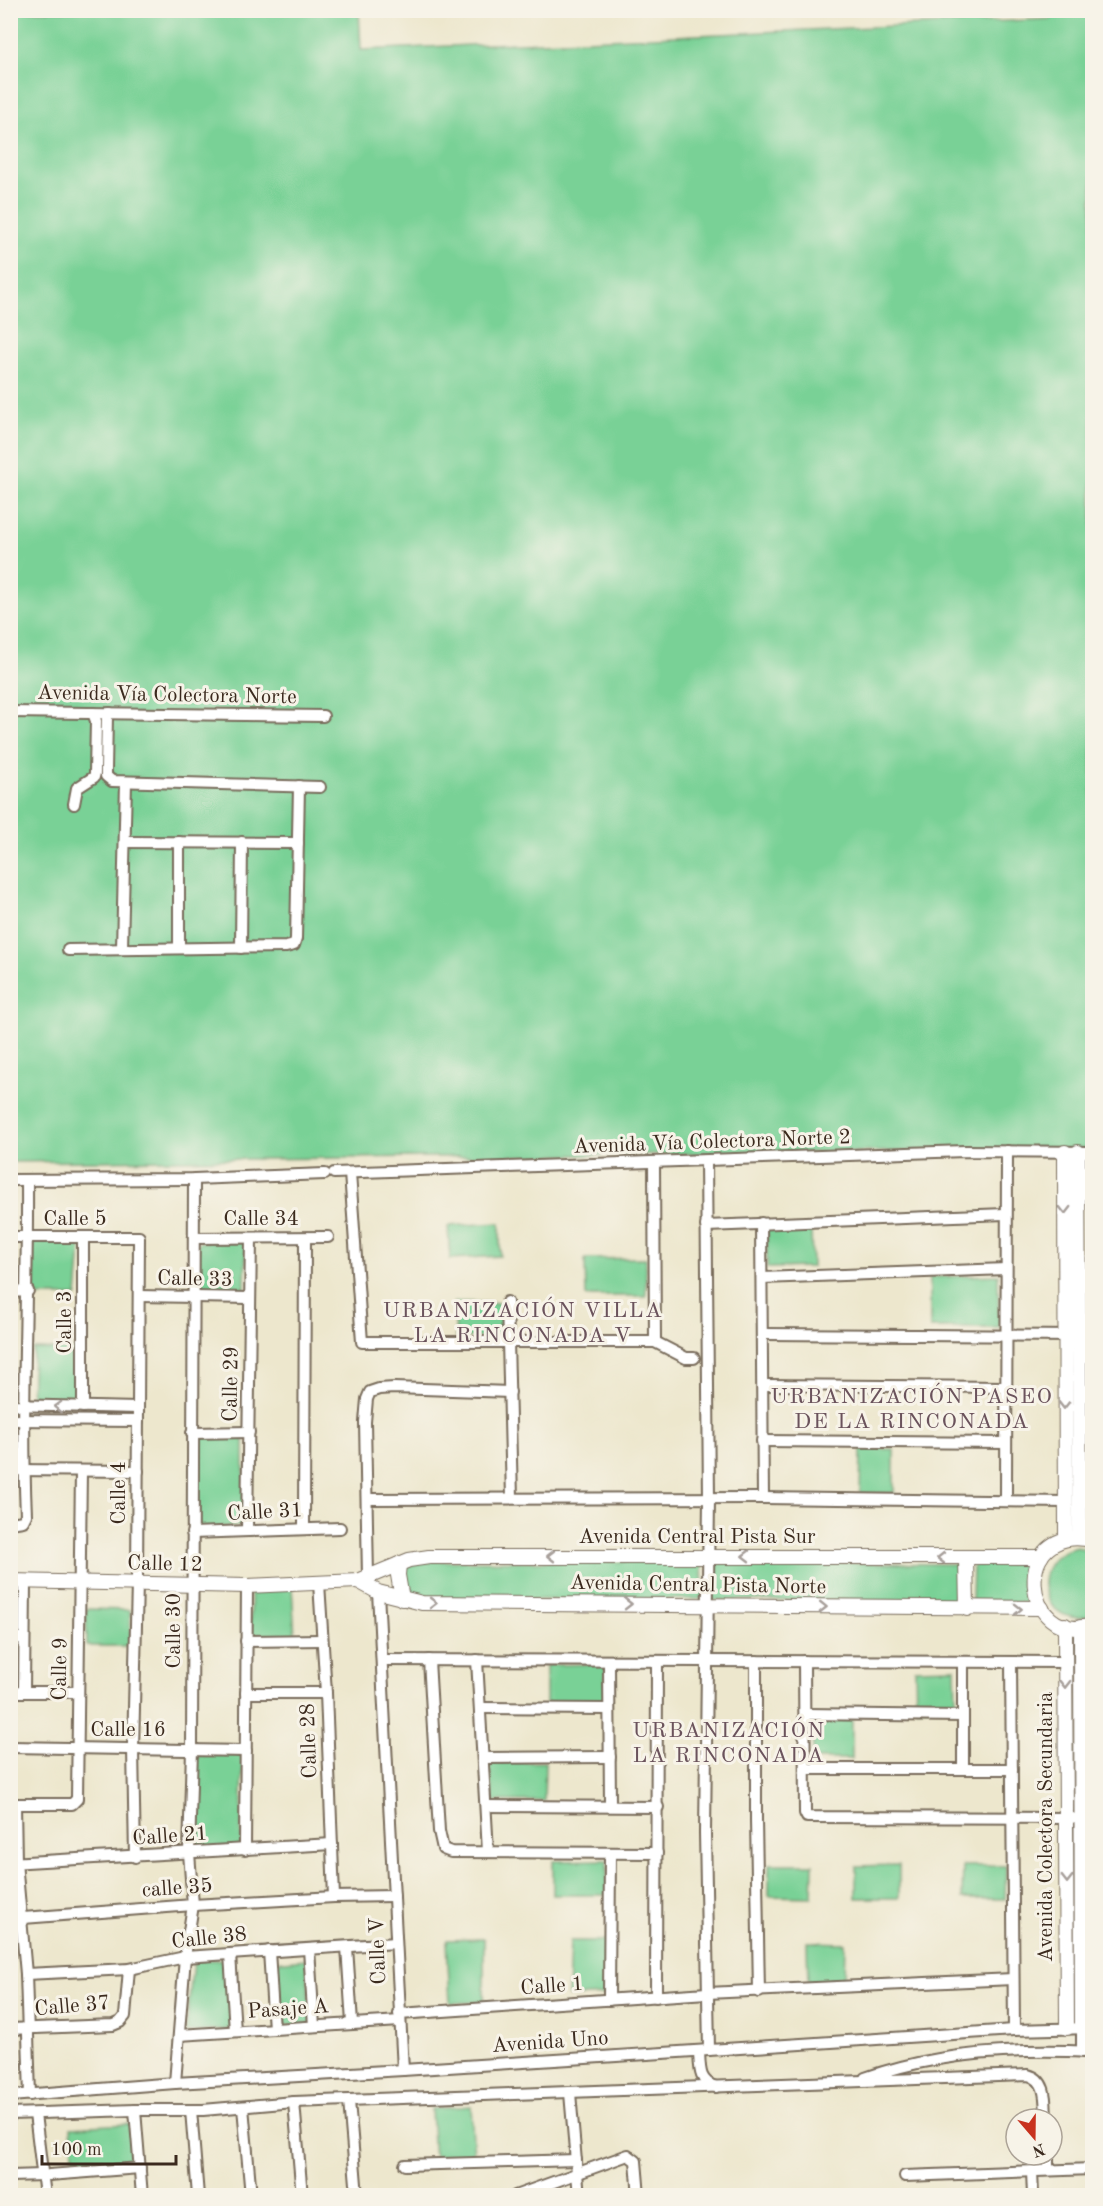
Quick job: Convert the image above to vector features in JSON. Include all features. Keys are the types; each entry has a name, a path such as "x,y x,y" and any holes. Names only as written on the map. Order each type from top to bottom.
{"street":[{"name":"Avenida Vía Colectora Norte","path":"10,712 323,716"},
{"path":"74,804 77,788 94,777 95,773 96,721 93,713"},
{"path":"110,713 107,716 106,776 112,781 320,787"},
{"path":"122,948 126,782"},
{"path":"68,950 286,947 296,942 299,786"},
{"path":"124,842 298,843"},
{"path":"179,842 179,948"},
{"path":"241,948 242,842"},
{"name":"Avenida Vía Colectora Norte 2","path":"10,1180 194,1179 965,1151 1092,1152"},
{"path":"1006,1500 1005,1214 1007,1151"},
{"path":"1071,1152 1086,1336 1086,1501 1080,1533 1087,1539"},
{"path":"1066,1539 1065,1336 1071,1152"},
{"path":"682,2089 700,2075 704,2050 707,1993 705,1661 709,1499 706,1161"},
{"path":"654,1163 655,1342"},
{"path":"350,1173 362,1342 655,1342 686,1358 694,1358"},
{"name":"Calle 30","path":"175,2083 185,1957 193,1905 189,1853 192,1749 194,1179"},
{"path":"10,1523 23,1521 26,1515 24,1470 28,1292 27,1180"},
{"path":"706,1226 1005,1214"},
{"path":"760,1223 763,1498"},
{"name":"Calle 5","path":"10,1237 139,1238"},
{"name":"Calle 3","path":"83,1407 84,1237"},
{"name":"Calle 34","path":"194,1238 328,1237"},
{"name":"Calle 4","path":"135,1857 133,1749 137,1583 139,1238"},
{"name":"Calle 29","path":"247,1531 251,1238"},
{"path":"304,1528 305,1238"},
{"path":"762,1278 1006,1269"},
{"path":"10,1292 28,1292"},
{"name":"Calle 33","path":"139,1296 250,1298"},
{"path":"507,1302 512,1498"},
{"path":"763,1334 1086,1336"},
{"path":"763,1385 1006,1387"},
{"path":"363,1579 367,1499 365,1422 367,1399 370,1392 394,1388 510,1392"},
{"path":"10,1405 138,1408"},
{"path":"10,1420 138,1422"},
{"path":"192,1433 249,1432"},
{"path":"762,1441 1006,1443"},
{"path":"10,1470 138,1471"},
{"name":"Calle 9","path":"13,1804 72,1804 77,1799 81,1471"},
{"path":"367,1499 763,1498 1065,1502"},
{"name":"Calle 31","path":"192,1533 340,1528"},
{"path":"1087,1539 1066,1539 1048,1550 1041,1557 1035,1569 1033,1583 1035,1596 1052,1619 1065,1625 1087,1626"},
{"name":"Avenida Central Pista Sur","path":"363,1579 399,1564 429,1557 1041,1557"},
{"path":"966,1558 967,1609"},
{"path":"399,1564 398,1582 402,1599"},
{"name":"Calle 12","path":"18,1582 247,1586 363,1579"},
{"name":"Avenida Central Pista Norte","path":"363,1579 378,1592 422,1603 1042,1608"},
{"path":"18,1582 24,1638 24,1692"},
{"name":"Calle 28","path":"320,1583 334,1897"},
{"path":"245,1850 247,1586"},
{"name":"Calle V","path":"378,1592 399,2018 404,2070"},
{"name":"Avenida Colectora Secundaria","path":"1065,1625 1067,2028"},
{"name":"Avenida Colectora Secundaria","path":"1087,1626 1087,1777 1081,1818 1087,2028"},
{"path":"10,1638 24,1638"},
{"path":"246,1641 322,1640"},
{"path":"382,1660 1065,1662"},
{"path":"429,1660 443,1849 451,1852 657,1853"},
{"path":"477,1660 488,1852"},
{"path":"609,1661 610,1806"},
{"path":"656,1997 657,1661"},
{"path":"756,1661 759,1992"},
{"path":"804,1661 805,1813 810,1818 1081,1818"},
{"path":"963,1662 963,1769"},
{"path":"1011,1662 1014,2030"},
{"path":"10,1692 78,1692"},
{"path":"246,1694 326,1693"},
{"path":"480,1708 609,1708"},
{"path":"806,1714 963,1716"},
{"name":"Calle 16","path":"10,1747 246,1751"},
{"path":"483,1758 610,1757"},
{"path":"805,1769 1012,1769"},
{"path":"13,1804 14,1863 22,1919 26,1974 30,2095"},
{"path":"486,1806 658,1807"},
{"name":"Calle 21","path":"14,1863 332,1844"},
{"path":"609,2000 610,1854"},
{"path":"334,1897 394,1896"},
{"name":"calle 35","path":"10,1919 334,1897"},
{"name":"Calle 38","path":"26,1974 129,1969 185,1957 396,1943"},
{"path":"347,1947 352,2023"},
{"path":"309,1949 314,2026"},
{"path":"269,1951 274,2029"},
{"path":"230,1954 235,2031"},
{"name":"Calle 37","path":"10,2029 113,2025 120,2022 125,2016 129,1969"},
{"name":"Calle 1","path":"399,2018 707,1993 1013,1979"},
{"name":"Pasaje A","path":"178,2035 399,2018"},
{"path":"853,2082 897,2066 961,2056 1040,2050 1087,2052 1087,2028"},
{"name":"Avenida Uno","path":"10,2096 175,2083 1014,2030 1087,2028"},
{"path":"700,2075 710,2085 718,2087"},
{"path":"10,2114 191,2110 294,2102 1024,2075 1036,2078 1043,2086 1045,2107"},
{"path":"570,2093 579,2196"},
{"path":"349,2101 357,2196"},
{"path":"294,2102 302,2196"},
{"path":"243,2107 251,2196"},
{"path":"135,2110 142,2196"},
{"path":"191,2110 198,2196"},
{"path":"35,2114 46,2175 45,2196"},
{"path":"515,2196 621,2156 632,2156 636,2161 639,2196"},
{"path":"405,2164 576,2160"},
{"path":"10,2176 140,2168"},
{"path":"905,2176 1092,2169"},
{"path":"1032,2171 1033,2196"}],"green space":[{"path":"10,11 359,11 361,50 1051,19 1051,11 1092,11 1092,1149 11,1162"},
{"path":"500,1223 500,1256 450,1259 448,1226"},
{"path":"811,1227 812,1267 767,1268 767,1229"},
{"path":"35,1241 78,1242 81,1246 77,1296 34,1296 33,1243"},
{"path":"201,1242 243,1242 246,1245 245,1289 242,1292 200,1292 198,1244"},
{"path":"646,1258 646,1296 586,1296 585,1259"},
{"path":"998,1275 999,1328 930,1328 930,1277"},
{"path":"454,1302 502,1303 503,1338 456,1337"},
{"path":"33,1349 78,1350 78,1400 76,1404 31,1401"},
{"path":"239,1436 244,1440 244,1521 242,1526 200,1528 198,1525 197,1440 200,1437"},
{"path":"861,1449 894,1449 894,1493 860,1493"},
{"path":"1076,1547 1092,1550 1092,1615 1076,1618 1062,1614 1052,1605 1045,1593 1044,1580 1048,1566 1059,1555"},
{"path":"417,1561 699,1562 702,1564 703,1595 700,1599 423,1600 404,1589 405,1568"},
{"path":"717,1562 961,1564 961,1602 711,1600 713,1564"},
{"path":"1027,1563 1025,1585 1027,1603 972,1602 973,1565"},
{"path":"11,1587 20,1587 20,1633 11,1633"},
{"path":"292,1587 295,1637 253,1637 251,1633 251,1591"},
{"path":"86,1609 130,1610 131,1646 87,1646"},
{"path":"1071,1636 1075,1636 1075,1771 1071,1769"},
{"path":"602,1664 605,1668 605,1702 603,1705 546,1703 546,1665"},
{"path":"955,1668 956,1707 916,1708 915,1669"},
{"path":"813,1719 852,1720 852,1759 813,1759"},
{"path":"239,1753 243,1758 241,1844 238,1847 195,1847 195,1755"},
{"path":"545,1762 544,1801 493,1801 489,1763"},
{"path":"1071,1832 1076,1832 1077,2015 1072,2015"},
{"path":"607,1860 607,1895 553,1895 553,1861"},
{"path":"769,1864 813,1864 812,1897 769,1896"},
{"path":"899,1865 899,1898 856,1898 856,1866"},
{"path":"963,1866 1006,1866 1005,1899 962,1899"},
{"path":"484,1939 484,2002 450,2003 447,1940"},
{"path":"570,1941 608,1941 608,1995 568,1997"},
{"path":"807,1942 845,1943 844,1980 808,1982"},
{"path":"229,1959 232,2029 186,2033 193,1961"},
{"path":"306,1959 312,2023 277,2027 274,1962"},
{"path":"471,2106 474,2158 434,2161 431,2109"},
{"path":"129,2124 131,2164 74,2167 71,2127"}],"district":[{"name":"URBANIZACIÓN VILLA LA RINCONADA V","path":"523,1322"},
{"name":"URBANIZACIÓN PASEO DE LA RINCONADA","path":"912,1408"},
{"name":"URBANIZACIÓN LA RINCONADA","path":"729,1742"}]}
